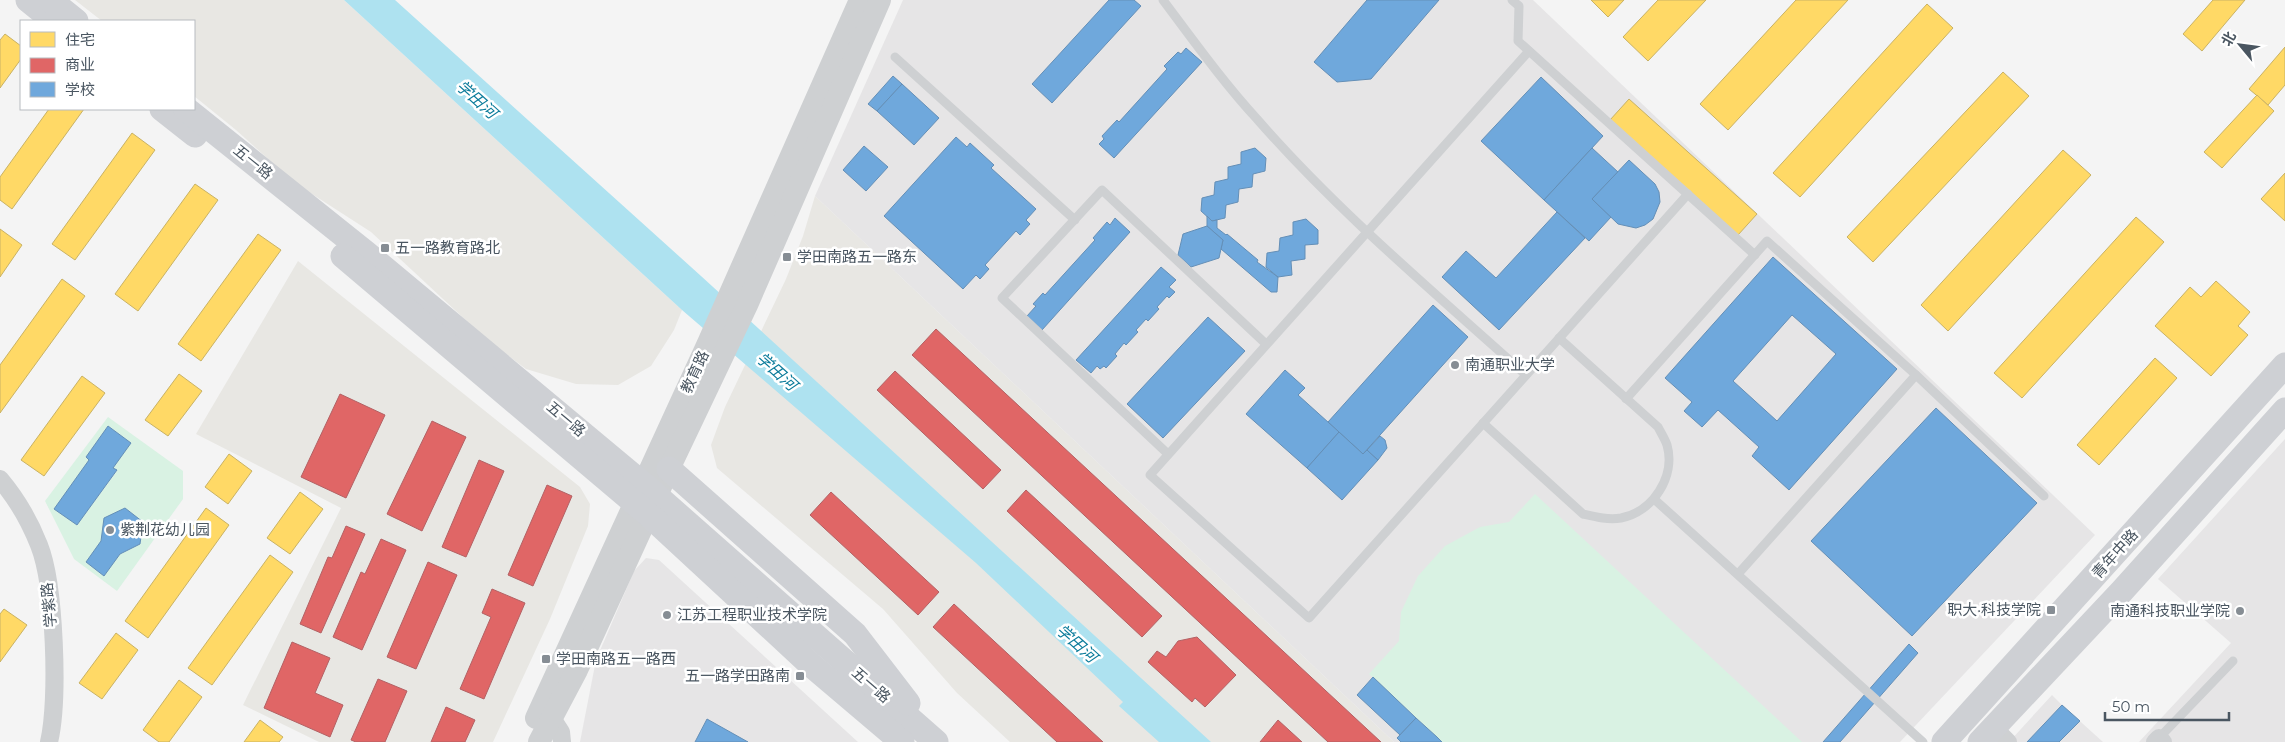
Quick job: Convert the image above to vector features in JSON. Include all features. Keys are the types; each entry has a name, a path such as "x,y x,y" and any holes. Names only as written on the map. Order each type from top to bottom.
{"main road":[{"path":"28,0 53,20"},
{"path":"50,0 75,20"},
{"name":"五一路","path":"163,110 646,499 937,742"},
{"name":"五一路","path":"187,110 366,253 646,499 810,664 902,742"},
{"name":"青年中路","path":"1944,742 2285,366"},
{"name":"青年中路","path":"1994,737 2285,410"},
{"path":"669,469 855,634 937,742"}],"street":[{"name":"教育路","path":"539,742 577,670 646,499 669,469 715,350 731,289 860,0"},
{"name":"教育路","path":"526,742 646,499 715,350 747,305 880,0"},
{"name":"学紫路","path":"0,480 14,496 40,545 49,585 54,670 49,742"},
{"path":"552,718 561,732 562,742"}],"lane":[{"path":"1163,0 1256,118 1310,176 1367,232 1526,375"},
{"path":"1512,0 1519,6 1518,41 1755,255"},
{"path":"1529,51 1150,474 1309,618 1688,194"},
{"path":"895,56 1075,220"},
{"path":"1168,454 1002,298 1102,190 1266,344"},
{"path":"1626,399 1767,241 1916,375 2044,496"},
{"path":"1483,423 1584,514 1602,518 1622,518 1640,511 1654,499 1664,482 1669,464 1667,444 1658,427 1559,338"},
{"path":"1738,574 1916,375"},
{"path":"1654,499 1923,742"},
{"path":"2159,741 2233,661"}],"shaded area":[{"path":"75,0 344,0 682,310 674,330 651,366 618,385 576,384 526,369 485,338 371,232 295,183 236,130 195,97 195,20 101,20"},
{"name":"南通职业大学","path":"903,0 1533,0 2095,535 1900,742 1394,742 815,196"},
{"path":"815,196 1394,742 1010,742 957,693 883,609 717,468 711,445 725,407 786,279 803,236"},
{"path":"298,261 580,487 590,504 588,526 550,619 493,742 319,742 243,705 341,508 196,434"},
{"name":"南通科技职业学院","path":"2285,439 2285,742 2139,742 2231,643 2158,579"},
{"name":"江苏工程职业技术学院","path":"646,558 659,560 858,742 580,742 596,660 634,571"},
{"path":"2052,695 2062,705 2103,742 2009,742"}],"green space":[{"name":"紫荆花幼儿园","path":"108,417 183,471 183,499 117,591 74,559 45,501","holes":["108,426 131,443 113,468 117,471 77,525 54,509 89,460 86,457","125,508 143,522 140,544 120,554 104,576 86,562"]},
{"path":"1535,494 1802,742 1442,742 1369,674 1399,641 1401,612 1418,576 1445,546 1480,527 1509,522"}],"water":[{"name":"学田河","path":"344,0 395,0 701,276 1211,742 1159,742 1119,706 1123,702 976,563 682,310"}],"building: 住宅":[{"path":"1591,0 1624,0 1608,17"},
{"path":"1658,0 1706,0 1648,61 1623,37"},
{"path":"1796,0 1848,0 1728,130 1700,104"},
{"path":"2213,0 2245,0 2202,51 2183,34"},
{"path":"1927,4 1953,28 1800,197 1773,173"},
{"path":"5,34 20,45 20,60 0,88 0,40"},
{"path":"2285,47 2285,85 2268,105 2249,89"},
{"path":"2003,72 2029,96 1873,262 1847,237"},
{"path":"2257,95 2274,111 2222,168 2204,152"},
{"path":"1629,99 1757,214 1738,235 1610,120"},
{"path":"48,110 83,110 12,209 0,200 0,177"},
{"path":"132,133 155,150 75,260 52,244"},
{"path":"2063,150 2091,175 1948,331 1921,305"},
{"path":"2285,173 2285,221 2261,199"},
{"path":"195,184 218,200 138,311 115,294"},
{"path":"2136,217 2164,242 2022,398 1994,373"},
{"path":"0,229 22,245 0,277"},
{"path":"258,234 281,250 201,361 178,344"},
{"path":"62,279 85,296 0,413 0,365"},
{"path":"2216,281 2250,312 2238,326 2248,335 2211,376 2155,326 2190,287 2201,297"},
{"path":"2155,358 2177,378 2099,465 2077,445"},
{"path":"179,374 202,391 168,436 145,420"},
{"path":"82,376 105,393 44,476 21,460"},
{"path":"229,454 252,471 228,504 205,487"},
{"path":"300,492 323,509 290,554 267,538"},
{"path":"206,508 229,525 148,638 125,621"},
{"path":"270,555 293,572 212,685 188,668"},
{"path":"4,609 27,625 0,662 0,614"},
{"path":"116,633 138,650 102,699 79,683"},
{"path":"179,680 202,697 169,742 159,742 143,730"},
{"path":"260,720 283,737 279,742 244,742"}],"building: 商业":[{"path":"936,329 1381,742 1328,742 912,355"},
{"path":"895,371 1001,470 983,489 877,390"},
{"path":"340,394 385,415 346,498 301,477"},
{"path":"432,421 466,437 422,531 387,514"},
{"path":"479,460 504,471 466,557 442,547"},
{"path":"547,485 572,496 533,586 508,575"},
{"path":"1026,490 1162,616 1142,637 1007,511"},
{"path":"831,492 939,592 918,615 810,515"},
{"path":"346,526 365,534 321,633 300,624 328,557 332,558"},
{"path":"381,539 406,550 362,650 333,637 361,572 365,574"},
{"path":"428,562 457,575 416,669 387,657"},
{"path":"492,589 525,603 484,699 460,689 491,617 482,613"},
{"path":"954,604 1103,742 1057,742 933,627"},
{"path":"1197,637 1236,675 1205,707 1195,698 1192,702 1148,662 1157,651 1166,657 1178,641"},
{"path":"292,642 330,658 315,693 343,705 330,737 264,708"},
{"path":"378,679 407,691 385,742 356,742 351,740"},
{"path":"446,707 475,720 465,742 431,742"},
{"path":"1278,720 1302,742 1260,742"}],"building: 学校":[{"path":"1109,0 1134,0 1141,6 1052,103 1032,84"},
{"path":"1367,0 1439,0 1371,79 1337,82 1314,62"},
{"path":"1186,48 1202,62 1114,158 1099,144 1104,139 1102,136 1117,120 1119,122 1167,69 1164,66 1178,52 1181,54"},
{"path":"893,76 902,84 877,111 868,104"},
{"path":"1541,77 1603,136 1544,200 1481,141"},
{"path":"902,84 939,118 914,145 877,111"},
{"path":"956,137 967,147 970,143 994,165 991,168 1036,209 1026,220 1030,224 1020,235 1016,231 985,265 989,269 980,279 976,275 963,289 884,216"},
{"path":"864,146 888,167 866,191 843,170"},
{"path":"1255,148 1266,158 1265,171 1253,174 1252,187 1239,189 1238,202 1226,205 1225,218 1212,221 1201,211 1202,198 1214,195 1215,182 1228,179 1228,167 1241,164 1241,152"},
{"path":"1592,148 1618,172 1592,199 1611,217 1589,241 1544,200"},
{"path":"1629,160 1655,184 1659,192 1660,202 1653,219 1645,225 1636,228 1618,224 1592,199"},
{"path":"1557,212 1585,238 1499,330 1442,277 1466,251 1496,278"},
{"path":"1207,216 1212,221 1217,220 1217,228 1227,234 1258,260 1257,262 1278,277 1277,292 1271,292 1221,249 1223,240 1207,226"},
{"path":"1115,218 1130,232 1042,330 1027,316 1036,306 1033,304 1043,293 1045,295 1095,240 1093,238 1107,222 1110,225"},
{"path":"1306,219 1318,230 1318,244 1305,245 1305,259 1291,261 1292,275 1278,277 1266,267 1267,253 1279,251 1280,238 1293,235 1293,222"},
{"path":"1207,226 1223,240 1219,258 1191,267 1178,255 1183,234"},
{"path":"1773,257 1897,369 1789,490 1752,456 1759,447 1718,410 1702,427 1684,411 1692,402 1665,378","holes":["1792,315 1836,354 1777,421 1733,381"]},
{"path":"1161,267 1176,280 1169,287 1175,292 1169,298 1167,296 1157,307 1159,309 1148,321 1146,319 1136,330 1138,332 1126,345 1124,343 1115,354 1117,356 1106,368 1104,366 1100,369 1097,366 1091,373 1076,360"},
{"path":"1433,305 1468,337 1363,454 1328,422"},
{"path":"1208,317 1245,351 1163,438 1127,404"},
{"path":"1285,370 1305,388 1298,395 1339,432 1307,468 1246,414"},
{"path":"1936,408 2037,503 1912,636 1811,541"},
{"path":"108,426 131,443 113,468 117,470 77,525 54,509 89,460 86,457"},
{"path":"1339,432 1363,454 1367,450 1378,460 1342,500 1307,468"},
{"path":"1380,436 1385,440 1387,448 1378,460 1367,450"},
{"path":"125,508 143,522 140,544 120,554 104,576 86,562 101,541 104,518"},
{"path":"1909,644 1918,653 1840,742 1823,742"},
{"path":"1373,677 1416,718 1400,735 1357,695"},
{"path":"2062,705 2080,721 2059,742 2027,742"},
{"path":"1416,718 1442,742 1401,742 1397,738"},
{"path":"707,719 748,742 695,742"}],"place":[{"name":"五一路教育路北","path":"385,248"},
{"name":"学田南路五一路东","path":"787,257"},
{"name":"南通职业大学","path":"1455,365"},
{"name":"紫荆花幼儿园","path":"110,530"},
{"name":"职大·科技学院","path":"2051,610"},
{"name":"南通科技职业学院","path":"2240,611"},
{"name":"江苏工程职业技术学院","path":"667,615"},
{"name":"学田南路五一路西","path":"546,659"},
{"name":"五一路学田路南","path":"800,676"}]}
